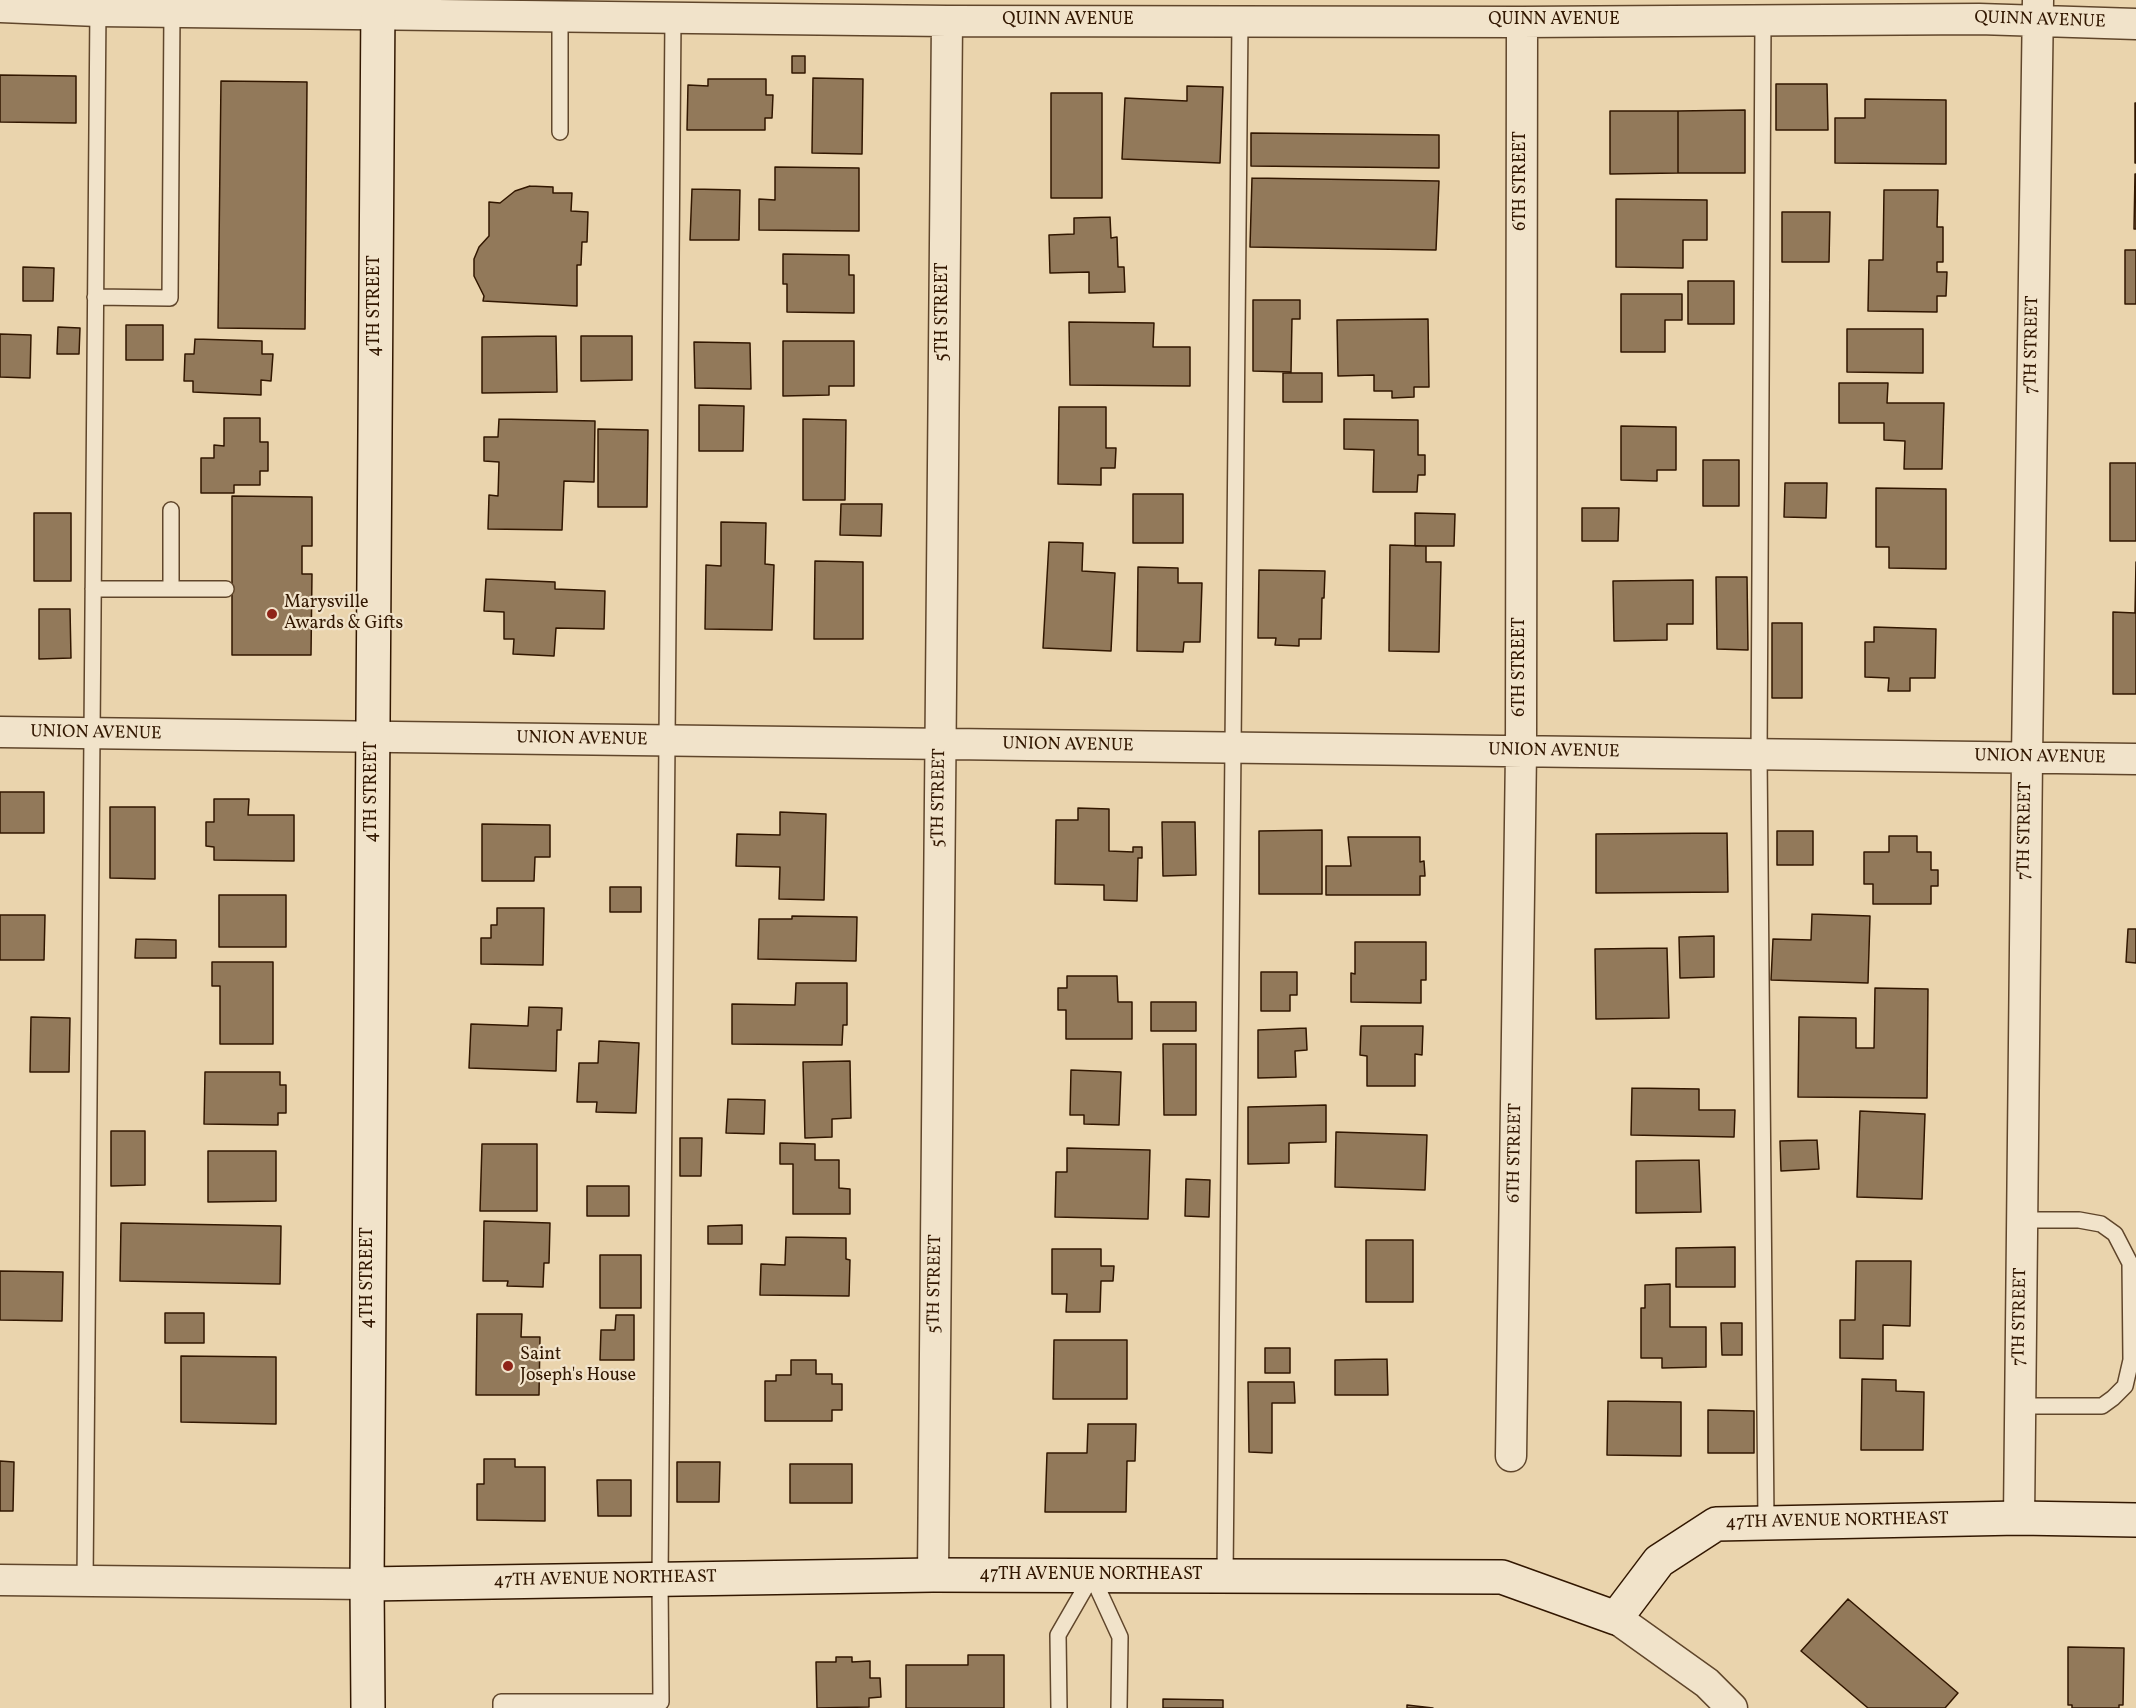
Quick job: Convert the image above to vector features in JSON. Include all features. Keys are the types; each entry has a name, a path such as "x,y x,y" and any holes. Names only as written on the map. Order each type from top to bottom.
{"street":[{"name":"QUINN AVENUE","path":"0,8 98,5 172,12 378,7 673,18 1522,22 1979,19 2038,11 2136,24"},
{"name":"4TH STREET","path":"368,1708 378,7"},
{"name":"7TH STREET","path":"2019,1518 2026,758 2038,11"},
{"name":"5TH STREET","path":"933,1575 947,21"},
{"name":"6TH STREET","path":"1511,1456 1521,752 1522,22"},
{"name":"UNION AVENUE","path":"0,732 2136,759"},
{"name":"47TH AVENUE NORTHEAST","path":"0,1580 367,1584 933,1575 1502,1577 1616,1618 1659,1561 1716,1524 2019,1518 2136,1520"},
{"path":"1616,1618 1707,1683 1732,1708"}],"lane":[{"path":"85,1581 98,5"},
{"path":"95,297 170,298 172,12"},
{"path":"560,15 560,132"},
{"path":"501,1708 501,1702 664,1705 660,1579 673,18"},
{"path":"1763,20 1759,755 1767,1522"},
{"path":"1225,1576 1240,21"},
{"path":"171,510 171,589"},
{"path":"93,589 225,589"},
{"path":"2020,1406 2102,1406 2125,1386 2131,1360 2130,1263 2115,1234 2101,1224 2079,1220 2022,1220"},
{"path":"1059,1708 1058,1635 1092,1576"},
{"path":"1092,1576 1120,1637 1119,1708"}],"building":[{"path":"792,56 805,56 805,73 792,73"},
{"path":"0,75 76,76 76,123 0,122"},
{"path":"813,78 863,79 862,154 812,153"},
{"path":"708,79 766,79 766,95 773,95 772,118 765,118 765,130 687,130 688,85 708,86"},
{"path":"221,81 307,82 305,329 218,328"},
{"path":"1776,84 1827,84 1828,130 1776,130"},
{"path":"1187,86 1223,87 1220,163 1122,159 1125,98 1187,101"},
{"path":"1051,93 1102,93 1102,198 1051,198"},
{"path":"1865,99 1946,100 1946,164 1835,163 1835,118 1865,118"},
{"path":"2136,103 2136,163 2135,163"},
{"path":"1745,110 1745,173 1678,173 1678,111"},
{"path":"1610,111 1678,111 1678,173 1610,174"},
{"path":"1251,133 1439,135 1439,168 1251,166"},
{"path":"775,167 859,168 859,231 759,230 759,199 775,200"},
{"path":"2135,174 2136,229 2134,229"},
{"path":"1252,178 1439,181 1436,250 1250,247"},
{"path":"530,186 553,187 553,193 572,193 571,211 588,212 587,242 582,242 581,265 577,265 577,306 483,301 484,296 474,276 474,259 479,247 489,236 489,202 500,203 515,191"},
{"path":"692,189 740,190 739,240 690,240"},
{"path":"1884,190 1938,190 1937,227 1943,227 1943,262 1937,262 1937,272 1947,272 1946,296 1937,296 1937,312 1868,311 1869,260 1883,260"},
{"path":"1616,199 1707,200 1707,240 1683,240 1683,268 1616,267"},
{"path":"1782,212 1830,212 1829,262 1782,262"},
{"path":"1110,217 1111,238 1117,237 1118,267 1124,267 1125,292 1089,293 1089,272 1050,273 1049,235 1074,234 1074,218"},
{"path":"2125,250 2136,250 2136,304 2125,304"},
{"path":"783,254 849,255 849,275 854,275 854,313 787,312 787,284 783,284"},
{"path":"23,267 54,268 53,301 23,301"},
{"path":"1688,281 1734,281 1734,324 1688,324"},
{"path":"1621,294 1682,294 1682,320 1665,320 1665,352 1621,352"},
{"path":"1253,300 1300,300 1300,319 1292,319 1291,372 1253,371"},
{"path":"1428,319 1429,387 1414,387 1414,397 1392,398 1392,391 1374,391 1374,375 1338,376 1337,320"},
{"path":"1069,322 1154,323 1153,347 1190,347 1190,386 1070,385"},
{"path":"126,325 163,325 163,360 126,360"},
{"path":"58,327 80,328 79,354 57,354"},
{"path":"1847,329 1923,329 1923,373 1847,372"},
{"path":"0,334 31,335 30,378 0,377"},
{"path":"556,336 557,392 482,393 482,337"},
{"path":"581,336 632,336 632,380 581,381"},
{"path":"195,339 262,341 262,354 273,354 271,381 261,380 261,395 193,392 193,381 184,381 185,354 194,354"},
{"path":"783,341 854,341 854,386 829,386 829,395 783,396"},
{"path":"694,342 750,343 751,389 695,388"},
{"path":"1283,373 1322,373 1322,402 1283,402"},
{"path":"1839,383 1888,383 1887,403 1944,403 1942,469 1904,469 1905,441 1884,440 1884,423 1839,423"},
{"path":"699,405 744,406 743,451 699,451"},
{"path":"1059,407 1106,407 1106,448 1116,448 1115,468 1101,468 1101,485 1058,484"},
{"path":"224,418 260,418 260,442 268,442 268,471 260,471 260,485 234,485 234,493 201,493 201,458 214,458 214,445 224,446"},
{"path":"499,419 595,421 594,482 564,481 562,530 488,529 489,495 498,496 499,462 484,461 484,437 498,437"},
{"path":"803,419 846,420 845,500 803,500"},
{"path":"1344,419 1418,420 1418,455 1425,455 1425,475 1418,475 1417,492 1373,492 1374,450 1344,449"},
{"path":"1621,426 1676,427 1676,470 1657,470 1657,481 1621,480"},
{"path":"598,429 648,430 647,507 598,507"},
{"path":"1703,460 1739,460 1739,506 1703,506"},
{"path":"2110,463 2136,463 2136,541 2110,541"},
{"path":"1785,483 1827,483 1826,518 1784,517"},
{"path":"1876,488 1946,489 1946,569 1889,568 1889,547 1876,547"},
{"path":"1133,494 1183,494 1183,543 1133,543"},
{"name":"Marysville Awards & Gifts","path":"232,496 312,497 312,546 302,546 302,574 312,574 311,655 232,655"},
{"path":"841,504 882,504 881,536 840,535"},
{"path":"1582,508 1619,508 1618,541 1582,541"},
{"path":"34,513 71,513 71,581 34,581"},
{"path":"1415,513 1455,514 1454,546 1415,546"},
{"path":"721,522 766,523 765,564 774,565 772,630 705,629 706,565 721,566"},
{"path":"1049,542 1083,543 1082,571 1115,573 1111,651 1043,648"},
{"path":"1390,545 1426,546 1426,562 1441,562 1439,652 1389,651"},
{"path":"815,561 863,562 863,639 814,639"},
{"path":"2136,562 2136,694 2113,694 2113,612 2135,613"},
{"path":"1138,567 1178,568 1178,583 1202,583 1200,642 1184,642 1183,652 1137,651"},
{"path":"1259,570 1325,571 1321,639 1299,639 1299,646 1275,645 1276,638 1258,638"},
{"path":"1716,577 1747,577 1748,650 1717,649"},
{"path":"486,579 555,582 555,589 605,591 604,629 556,628 554,656 513,654 514,639 504,639 504,612 484,611"},
{"path":"1693,580 1693,624 1667,624 1667,640 1614,641 1613,581"},
{"path":"39,609 70,609 71,658 39,659"},
{"path":"1772,623 1802,623 1802,698 1772,698"},
{"path":"1874,627 1936,629 1935,678 1910,678 1910,691 1888,691 1889,678 1865,677 1865,642 1874,642"},
{"path":"0,792 44,792 44,833 0,833"},
{"path":"214,799 249,799 248,815 294,815 294,861 214,860 214,847 206,846 206,822 214,822"},
{"path":"110,807 155,807 155,879 110,878"},
{"path":"1078,808 1109,809 1109,851 1133,852 1133,847 1142,847 1142,858 1138,858 1137,901 1104,900 1104,885 1055,884 1056,820 1078,820"},
{"path":"780,812 826,814 824,900 779,899 780,867 736,866 737,834 780,835"},
{"path":"1162,822 1195,822 1196,875 1163,876"},
{"path":"482,824 550,825 550,857 535,857 534,881 482,881"},
{"path":"1322,830 1322,894 1259,894 1259,831"},
{"path":"1777,831 1813,831 1813,865 1777,865"},
{"path":"1727,833 1728,892 1596,893 1596,834"},
{"path":"1889,836 1917,836 1917,852 1931,852 1931,870 1938,870 1938,886 1931,886 1931,904 1873,904 1873,884 1864,884 1864,852 1889,852"},
{"path":"1348,837 1420,837 1420,862 1424,861 1425,876 1420,876 1420,895 1326,895 1326,866 1351,866"},
{"path":"610,887 641,887 641,912 610,912"},
{"path":"219,895 286,895 286,947 219,947"},
{"path":"497,908 544,908 543,965 481,964 481,938 491,938 491,925 497,925"},
{"path":"1812,914 1870,916 1868,983 1771,980 1773,939 1811,940"},
{"path":"0,915 45,915 44,960 0,960"},
{"path":"792,916 857,917 856,961 758,959 759,919 792,919"},
{"path":"2128,929 2136,929 2136,963 2126,962"},
{"path":"1714,936 1714,977 1680,978 1679,937"},
{"path":"136,939 176,940 176,958 135,958"},
{"path":"1355,942 1426,942 1426,980 1421,980 1421,1003 1351,1002 1351,973 1355,974"},
{"path":"1667,948 1669,1018 1596,1019 1595,949"},
{"path":"212,962 273,962 273,1044 220,1044 220,986 212,986"},
{"path":"1261,972 1297,972 1297,995 1290,995 1290,1011 1261,1011"},
{"path":"1067,976 1117,976 1118,1002 1132,1002 1132,1039 1066,1039 1066,1010 1058,1010 1058,988 1067,988"},
{"path":"796,983 847,983 847,1025 843,1025 842,1045 732,1044 732,1004 795,1005"},
{"path":"1875,988 1928,989 1927,1098 1798,1097 1799,1017 1856,1018 1856,1048 1874,1048"},
{"path":"1151,1002 1196,1002 1196,1031 1151,1031"},
{"path":"529,1007 562,1008 561,1030 557,1030 556,1071 469,1068 471,1024 528,1026"},
{"path":"31,1017 70,1018 69,1072 30,1072"},
{"path":"1361,1026 1423,1026 1422,1055 1415,1054 1415,1086 1367,1086 1367,1056 1360,1055"},
{"path":"1306,1028 1307,1050 1295,1051 1296,1077 1258,1078 1258,1030"},
{"path":"599,1041 639,1043 636,1113 596,1112 597,1102 577,1102 579,1063 598,1063"},
{"path":"1163,1044 1196,1044 1196,1115 1164,1115"},
{"path":"850,1061 851,1118 832,1119 832,1137 805,1138 803,1062"},
{"path":"1071,1070 1121,1072 1119,1125 1084,1124 1084,1115 1070,1115"},
{"path":"205,1072 280,1072 280,1085 286,1085 286,1113 278,1113 278,1125 204,1124"},
{"path":"1632,1088 1699,1089 1699,1110 1735,1110 1734,1137 1631,1135"},
{"path":"728,1099 765,1100 764,1134 726,1133"},
{"path":"1326,1105 1326,1142 1289,1143 1289,1163 1248,1164 1248,1107"},
{"path":"1860,1111 1925,1114 1922,1199 1857,1197"},
{"path":"111,1131 145,1131 145,1185 111,1186"},
{"path":"1336,1132 1427,1135 1425,1190 1335,1187"},
{"path":"680,1138 702,1138 701,1176 680,1176"},
{"path":"1817,1140 1819,1169 1781,1171 1780,1141"},
{"path":"780,1143 815,1144 815,1160 839,1160 839,1188 850,1189 850,1214 793,1214 793,1164 780,1164"},
{"path":"482,1144 537,1144 537,1211 480,1211"},
{"path":"1067,1148 1150,1150 1148,1219 1055,1217 1056,1172 1067,1172"},
{"path":"208,1151 276,1151 276,1201 208,1202"},
{"path":"1699,1160 1701,1212 1636,1213 1636,1161"},
{"path":"1186,1179 1210,1180 1209,1217 1185,1216"},
{"path":"587,1186 629,1186 629,1216 587,1216"},
{"path":"484,1221 550,1223 549,1263 544,1263 543,1287 507,1286 508,1281 483,1281"},
{"path":"121,1223 281,1226 280,1284 120,1281"},
{"path":"742,1225 742,1244 708,1244 708,1226"},
{"path":"786,1237 846,1238 846,1259 850,1260 849,1296 760,1295 761,1264 785,1265"},
{"path":"1366,1240 1413,1240 1413,1302 1366,1302"},
{"path":"1735,1247 1735,1287 1676,1287 1676,1248"},
{"path":"1052,1249 1101,1249 1101,1266 1114,1266 1113,1281 1101,1281 1100,1312 1066,1312 1067,1294 1052,1294"},
{"path":"600,1255 641,1255 641,1308 600,1308"},
{"path":"1856,1261 1911,1261 1910,1326 1883,1325 1883,1359 1840,1358 1840,1320 1855,1320"},
{"path":"0,1271 63,1272 62,1321 0,1320"},
{"path":"1670,1284 1670,1327 1706,1327 1706,1367 1662,1368 1662,1358 1641,1358 1641,1308 1645,1308 1645,1285"},
{"path":"165,1313 204,1313 204,1343 165,1343"},
{"name":"Saint Joseph's House","path":"477,1314 522,1314 521,1337 540,1337 539,1395 476,1395"},
{"path":"616,1315 634,1315 634,1360 600,1360 601,1330 615,1330"},
{"path":"1721,1323 1742,1323 1742,1355 1722,1355"},
{"path":"1054,1340 1127,1340 1127,1399 1053,1399"},
{"path":"1265,1348 1290,1348 1290,1373 1265,1373"},
{"path":"181,1356 276,1357 276,1424 181,1422"},
{"path":"1387,1359 1388,1395 1335,1395 1335,1360"},
{"path":"791,1360 816,1360 816,1374 832,1374 832,1384 842,1384 842,1410 832,1410 832,1421 765,1421 765,1381 776,1381 776,1375 791,1375"},
{"path":"1862,1379 1896,1380 1896,1391 1924,1392 1923,1450 1861,1450"},
{"path":"1248,1382 1294,1382 1295,1403 1272,1403 1272,1453 1249,1452"},
{"path":"1608,1401 1681,1402 1681,1456 1607,1455"},
{"path":"1708,1410 1754,1411 1754,1453 1708,1453"},
{"path":"1088,1424 1136,1424 1135,1461 1127,1461 1126,1512 1045,1512 1047,1453 1087,1453"},
{"path":"484,1459 515,1459 515,1467 545,1467 545,1521 477,1520 477,1484 484,1484"},
{"path":"0,1461 14,1462 13,1511 0,1511"},
{"path":"677,1462 720,1462 719,1502 677,1502"},
{"path":"790,1464 852,1464 852,1503 790,1503"},
{"path":"597,1480 631,1480 631,1516 598,1516"},
{"path":"1848,1599 1958,1693 1945,1708 1868,1708 1801,1651"},
{"path":"2068,1647 2124,1648 2123,1705 2119,1705 2119,1708 2072,1708 2072,1705 2068,1705"},
{"path":"968,1655 1004,1655 1004,1708 906,1708 906,1665 968,1665"},
{"path":"836,1657 852,1657 852,1662 870,1661 870,1678 880,1678 881,1697 869,1698 869,1707 817,1708 816,1662 836,1662"},
{"path":"1163,1699 1223,1700 1223,1708 1163,1708"},
{"path":"1407,1705 1433,1708 1407,1708"}],"place":[{"name":"Marysville Awards & Gifts","path":"272,614"},
{"name":"Saint Joseph's House","path":"508,1366"}]}
